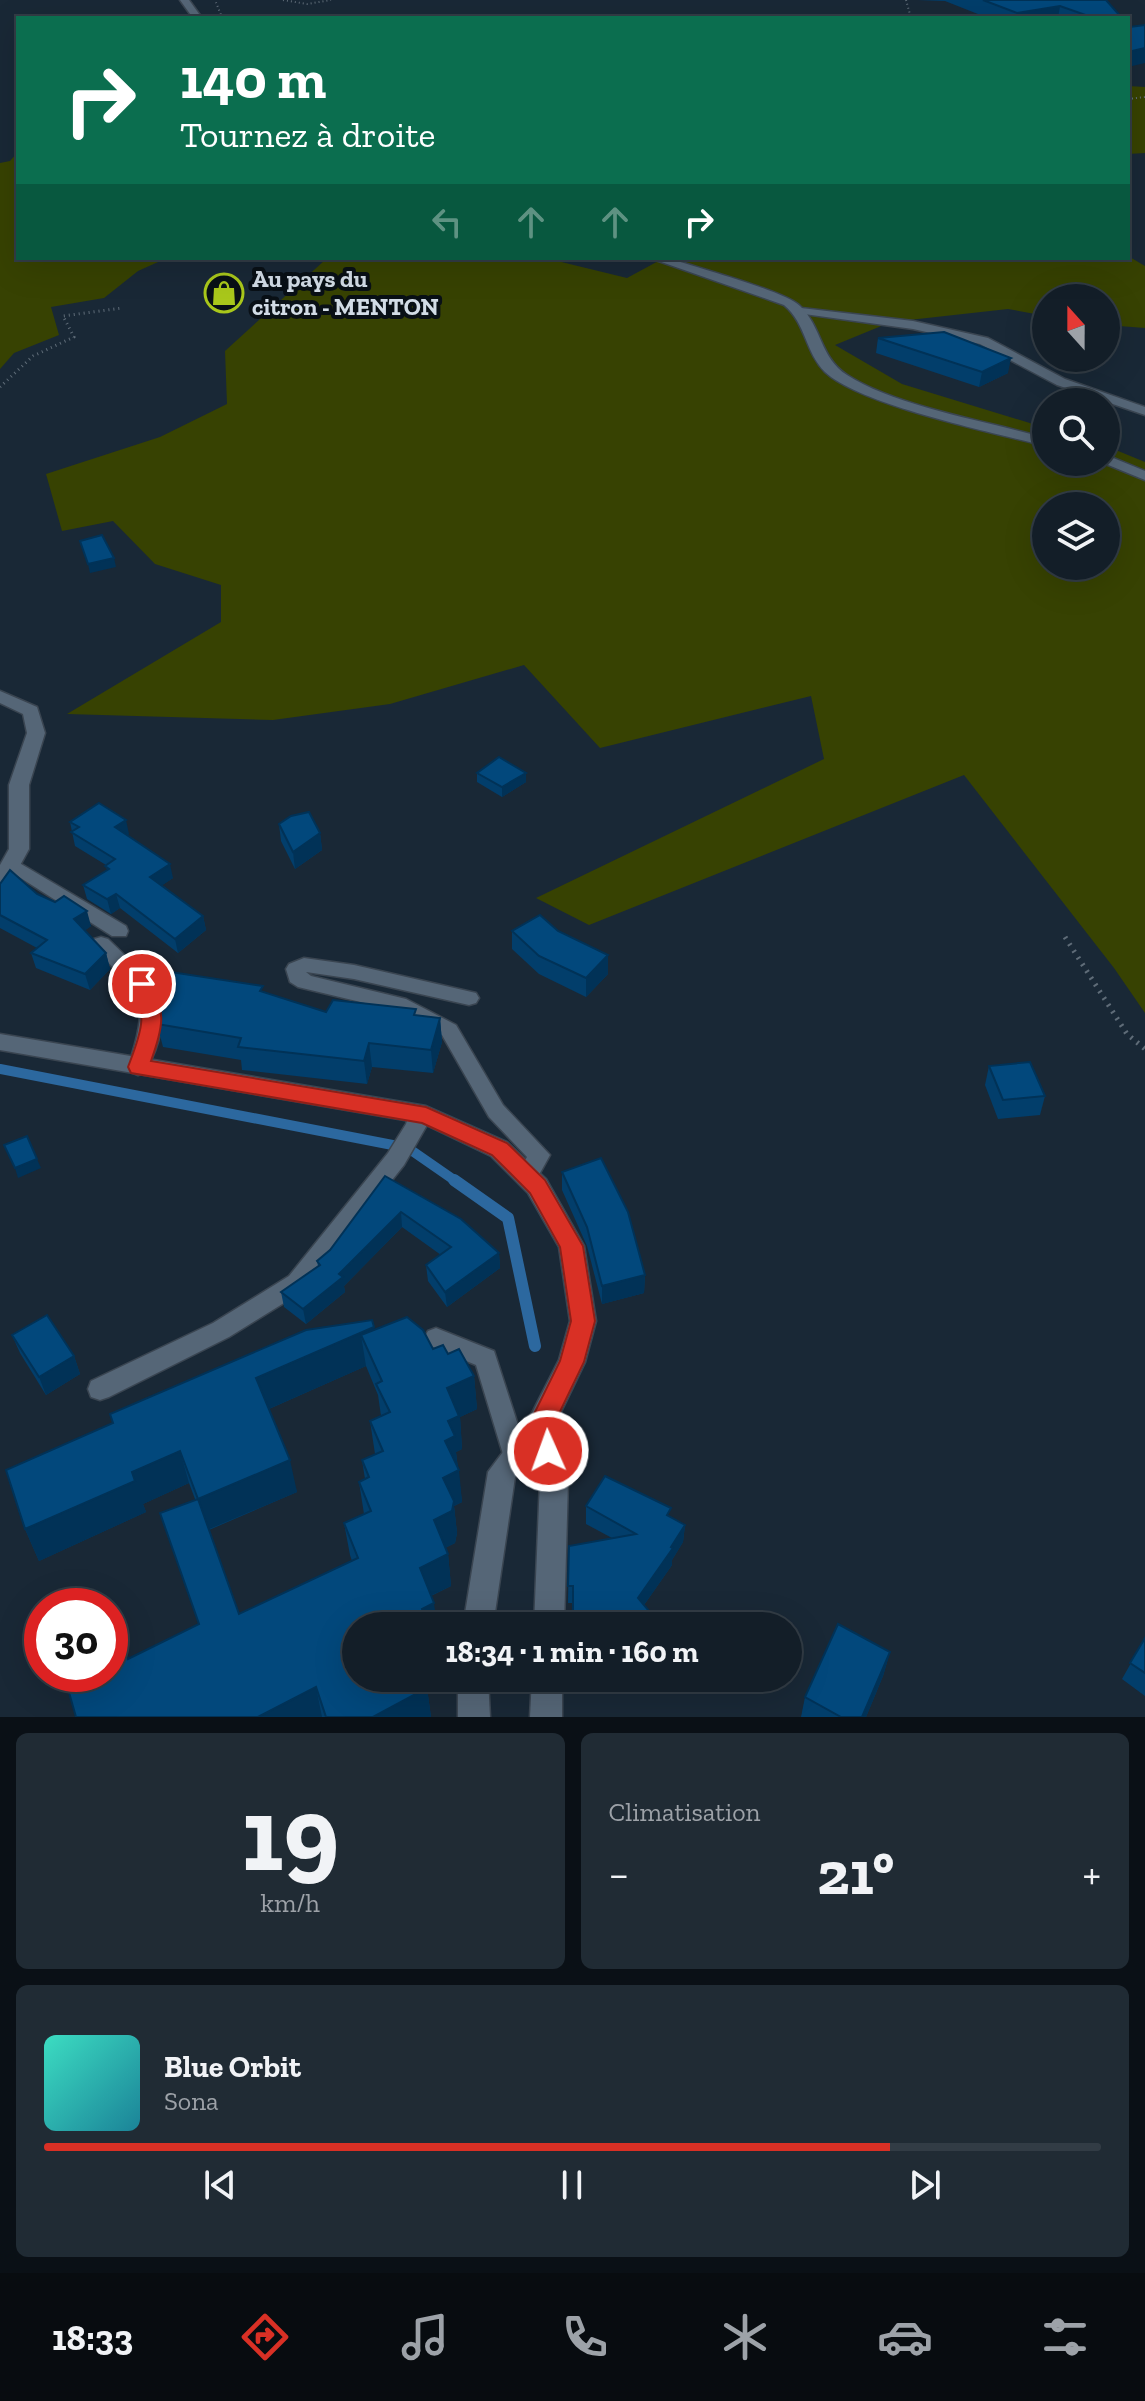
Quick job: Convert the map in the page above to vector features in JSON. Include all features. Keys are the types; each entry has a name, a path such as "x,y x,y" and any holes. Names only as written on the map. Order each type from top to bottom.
{"street":[{"path":"184,0 196,16"},
{"path":"662,260 788,302 801,311 822,360 840,377 864,390 1032,438"},
{"path":"1120,465 1145,476"},
{"path":"0,696 31,711 36,733 19,785 19,849 0,884"},
{"path":"0,1042 417,1120 499,1149 537,1186 571,1246 583,1321 572,1362 542,1422 502,1472 480,1612"},
{"path":"542,1422 554,1480 549,1612"},
{"path":"473,1692 474,1717"},
{"path":"546,1717 547,1692"}],"lane":[{"path":"801,311 913,325 984,341 1061,382 1145,411"},
{"path":"11,864 119,931"},
{"path":"101,944 142,984 150,998 152,1028 138,1067"},
{"path":"469,998 354,972 304,965 296,969 297,977 305,982 399,1004 449,1030 496,1111 539,1155 527,1176"},
{"path":"100,1389 221,1330 297,1283 396,1159 417,1120"},
{"path":"436,1338 486,1358 515,1456"}],"path":[{"path":"283,0 300,4 323,4 331,0"},
{"path":"0,387 9,374 26,365 34,356 66,344 74,337 70,324 63,316 122,308"},
{"path":"1065,937 1127,1034 1145,1049"}],"green space":[{"path":"1130,86 1145,87 1145,153 1130,154"},
{"path":"16,154 16,260 163,260 138,271 104,298 51,307 59,335 14,353 0,369 0,163 10,161"},
{"path":"1130,257 1145,266 1145,328 1120,326 1120,284 1032,284 1032,313 1008,309 891,322 835,345 902,384 1032,424 1032,476 1120,476 1120,452 1145,462 1145,1013 1114,968 964,775 589,925 536,898 824,759 811,696 600,748 524,665 390,704 273,720 67,714 221,622 221,585 155,564 113,521 62,531 46,474 160,437 227,404 225,351 325,260 553,260 627,278 660,260 1130,260"}],"building":[{"path":"983,0 1106,0 1120,16 1088,16 1060,6 1017,13"},
{"path":"1145,25 1145,48 1130,52 1130,27"},
{"path":"944,332 1011,358 982,372 878,338"},
{"path":"102,535 114,558 88,564 80,541"},
{"path":"499,757 526,773 502,787 477,773"},
{"path":"99,803 126,820 115,827 170,864 150,877 203,916 175,939 116,894 107,899 83,885 109,869 105,866 115,859 71,832 79,827 70,822"},
{"path":"309,812 320,833 293,852 279,824 291,816"},
{"path":"10,870 37,894 55,902 64,896 87,911 74,919 106,953 85,974 31,953 47,940 0,915 0,884"},
{"path":"540,915 558,931 608,955 586,978 539,956 512,931"},
{"path":"151,969 263,986 260,991 326,1012 333,1000 416,1009 414,1015 440,1018 431,1050 369,1043 364,1061 238,1047 241,1038 157,1024 165,1000 171,993 158,989"},
{"path":"1030,1062 1045,1096 1003,1100 989,1066"},
{"path":"27,1136 37,1159 15,1168 4,1145"},
{"path":"601,1158 628,1212 645,1275 602,1286 587,1227 562,1172"},
{"path":"385,1176 461,1219 499,1253 445,1292 426,1265 451,1247 401,1212 339,1274 343,1277 303,1309 281,1292 320,1265 317,1261 330,1250"},
{"path":"47,1315 74,1356 39,1377 12,1335"},
{"path":"407,1317 423,1330 433,1349 443,1345 448,1354 459,1349 474,1376 447,1388 459,1416 448,1421 455,1436 445,1441 459,1470 443,1478 454,1501 452,1511 434,1520 448,1554 420,1568 434,1603 422,1609 423,1612 342,1612 342,1692 420,1692 373,1717 326,1717 316,1687 258,1717 76,1717 69,1692 128,1692 128,1659 199,1624 160,1513 198,1499 239,1614 358,1558 344,1523 371,1511 359,1482 369,1477 362,1460 383,1451 370,1421 390,1412 376,1384 382,1381 361,1335"},
{"path":"372,1320 374,1327 256,1378 290,1460 198,1499 180,1451 132,1472 135,1481 25,1529 6,1470 113,1423 110,1414 306,1330"},
{"path":"605,1476 671,1508 667,1515 685,1525 638,1598 650,1612 573,1612 573,1586 568,1586 569,1546 636,1534 586,1506"},
{"path":"838,1624 890,1652 862,1717 841,1717 805,1697"},
{"path":"1145,1638 1145,1673 1130,1663"}],"waterway":[{"path":"0,1069 408,1148 457,1182"},
{"path":"454,1180 508,1218 535,1346"}],"place":[{"name":"Au pays du citron - MENTON","path":"224,293"}],"route":[{"path":"142,984 150,998 152,1028 138,1067 426,1115 499,1149 537,1186 571,1246 583,1321 572,1362 542,1422 548,1451"}]}
